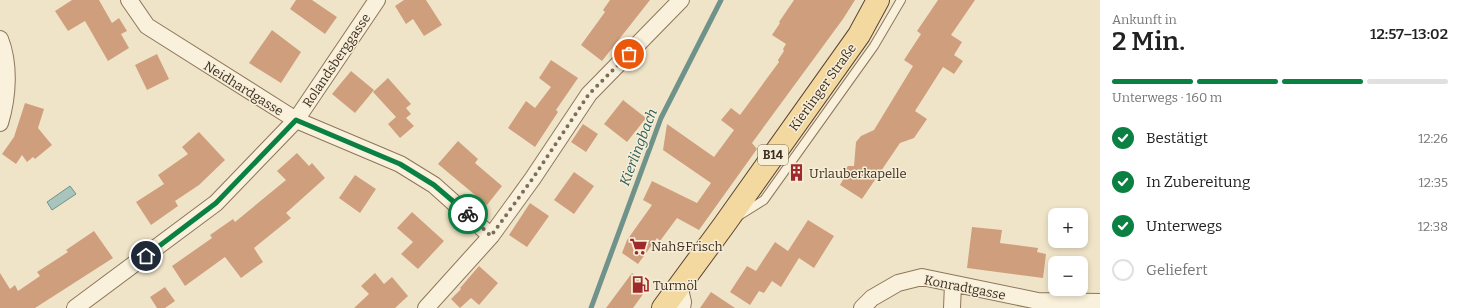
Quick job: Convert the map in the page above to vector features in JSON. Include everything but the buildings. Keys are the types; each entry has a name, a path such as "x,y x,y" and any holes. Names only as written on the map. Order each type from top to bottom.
{"main road":[{"name":"Kierlinger Straße","path":"663,308 859,35 878,0"}],"street":[{"name":"Neidhardgasse","path":"129,0 146,26 296,120 400,164 434,185 491,236"},
{"name":"Rolandsberggasse","path":"75,308 216,203 296,120 377,0"},
{"path":"426,308 491,236 533,178 589,94 681,0"},
{"path":"0,39 6,61 4,104 0,123"},
{"name":"Konradtgasse","path":"862,308 872,298 898,283 922,277 1038,301 1100,302"},
{"path":"952,308 953,284"},
{"path":"679,285 683,302 682,308"}],"lane":[{"path":"724,225 764,200 874,46 901,0"}],"water":[{"path":"70,186 76,194 52,210 47,202"}],"waterway":[{"name":"Kierlingbach","path":"591,308 661,118 721,0"}],"way so far":[{"path":"468,214 491,236 533,178 589,94 629,54"}],"place":[{"name":"Urlauberkapelle","path":"796,173"},
{"name":"Nah&Frisch","path":"638,246"},
{"name":"Turmöl","path":"640,285"}],"route":[{"path":"146,256 216,203 296,120 400,164 434,185 468,214"}]}
